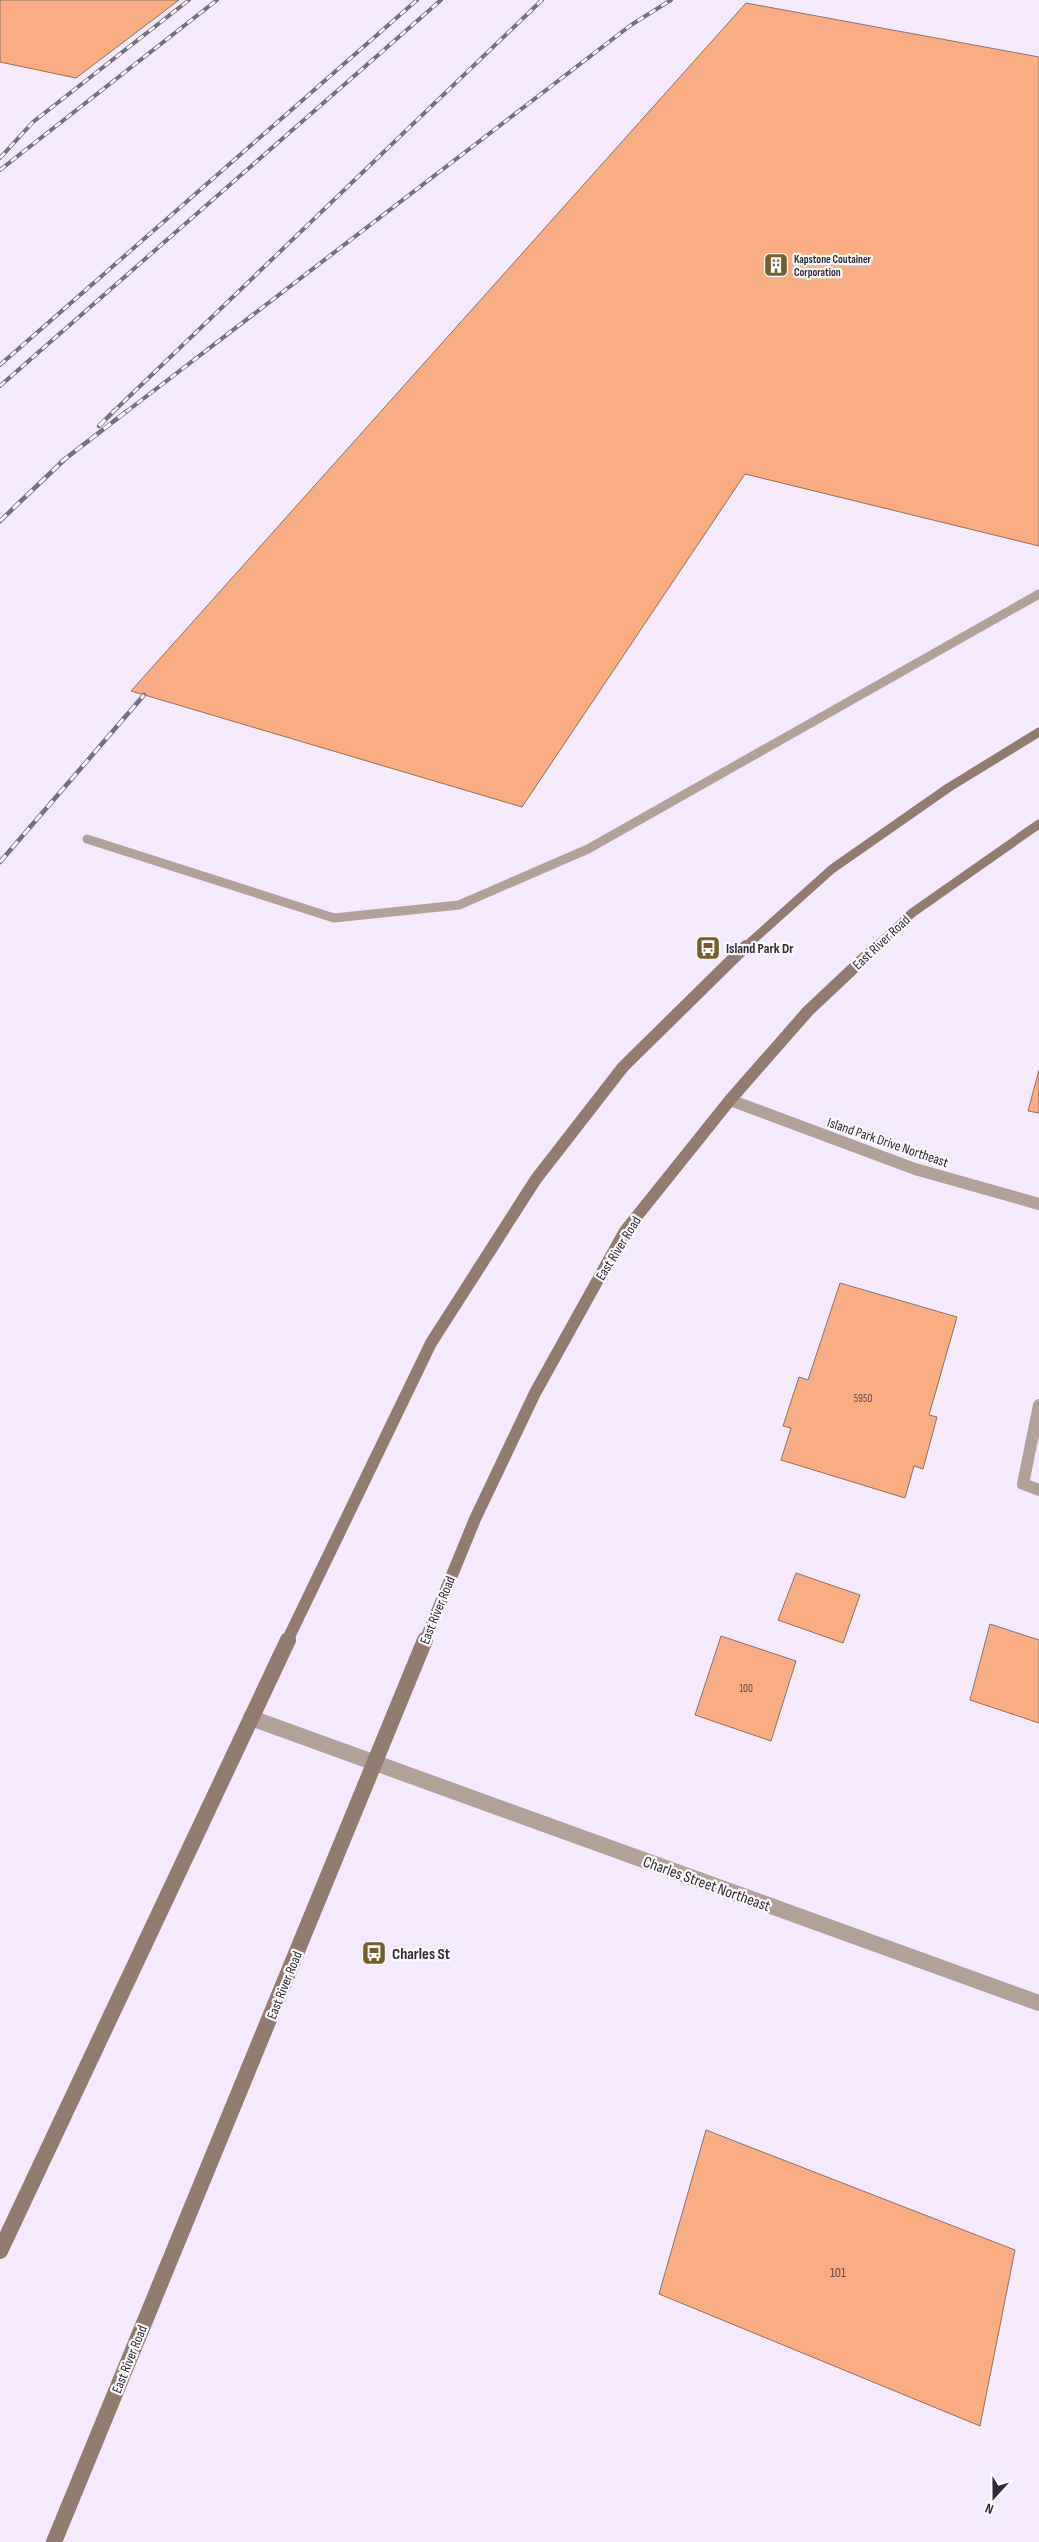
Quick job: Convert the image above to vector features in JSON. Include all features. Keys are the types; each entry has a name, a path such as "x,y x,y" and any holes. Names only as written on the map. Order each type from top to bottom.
{"main road":[{"path":"0,2251 362,1483 432,1343 536,1179 623,1067 724,966 832,869 948,788 1039,732"},
{"name":"East River Road","path":"54,2542 475,1518 535,1393 625,1231 730,1100 808,1011 912,913 1039,824"}],"street":[{"path":"87,839 334,918 459,905 588,849 1039,594"},
{"name":"Island Park Drive Northeast","path":"730,1100 915,1169 1039,1204"},
{"path":"1039,1405 1023,1484 1039,1490"},
{"name":"Charles Street Northeast","path":"251,1718 1039,2003"}],"building":[{"path":"0,0 179,0 76,78 0,62"},
{"name":"Kapstone Coutainer Corporation","path":"746,3 1039,57 1039,546 745,474 522,807 131,691"},
{"path":"1039,1070 1039,1113 1028,1111"},
{"path":"840,1283 957,1317 929,1415 937,1417 923,1469 914,1466 905,1498 781,1460 791,1428 783,1426 799,1377 808,1380"},
{"path":"796,1573 860,1595 843,1643 778,1620"},
{"path":"990,1624 1039,1640 1039,1723 970,1700"},
{"path":"721,1636 796,1661 771,1741 695,1715"},
{"path":"706,2130 1015,2250 980,2426 659,2294"}],"railway":[{"path":"0,158 33,122 189,0"},
{"path":"0,170 217,0"},
{"path":"0,365 417,0"},
{"path":"0,386 441,0"},
{"path":"113,412 542,0"},
{"path":"126,412 631,25 671,0"},
{"path":"61,462 127,411"},
{"path":"99,426 113,412"},
{"path":"0,521 65,459"},
{"path":"0,862 144,695"}],"place":[{"name":"Kapstone Coutainer Corporation","path":"776,265"},
{"name":"Island Park Dr","path":"708,948"},
{"name":"Charles St","path":"374,1953"}]}
